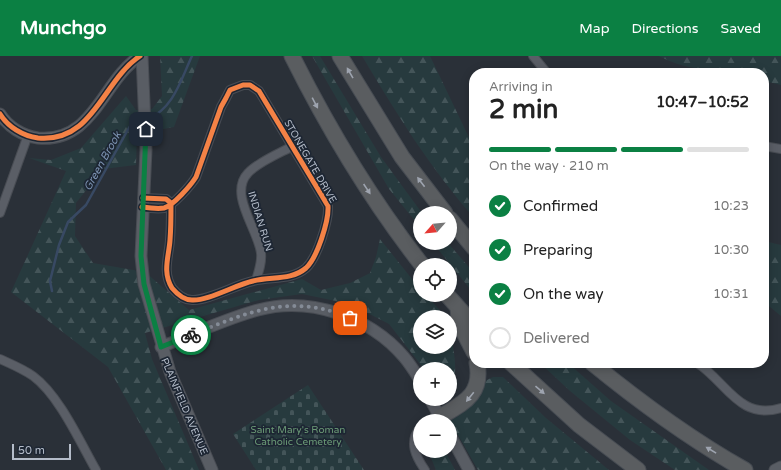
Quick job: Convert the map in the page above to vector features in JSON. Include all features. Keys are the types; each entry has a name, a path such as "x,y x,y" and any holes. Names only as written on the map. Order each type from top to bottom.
{"highway":[{"path":"292,56 314,101 345,156 385,216 417,258"},
{"path":"340,56 402,157 440,206"},
{"path":"457,227 469,242"},
{"path":"453,302 469,319"},
{"path":"458,307 459,323 469,342"},
{"path":"447,414 470,398 478,378 477,368"},
{"path":"517,368 579,424 638,470"},
{"path":"598,368 665,420 697,442 745,470"}],"main road":[{"name":"PLAINFIELD AVENUE","path":"141,56 146,129 141,256 144,284 161,347 183,406 212,470"},
{"path":"0,114 13,128 28,136 46,138 68,134 80,126 89,117 125,68 141,56"},
{"path":"161,347 259,310 278,306 312,307 339,313 372,328 385,338 405,358 413,370"},
{"path":"457,448 469,470"},
{"path":"775,470 781,467"}],"street":[{"path":"533,56 544,68"},
{"name":"STONEGATE DRIVE","path":"243,85 250,85 256,88 292,146 328,206 329,216 311,261 306,268 293,276 256,280 237,284 197,300 191,300 180,296 171,286 168,277 166,264 170,246 171,203 190,185 196,177 221,107 230,90 243,85"},
{"path":"0,213 28,136"},
{"name":"INDIAN RUN","path":"256,280 261,263 261,253 242,200 242,182 250,171 292,146"},
{"path":"769,147 781,149"},
{"path":"143,203 166,199 171,203"},
{"path":"0,359 32,376 45,387 56,401 96,470"},
{"path":"705,368 738,401 759,411 781,408"},
{"path":"418,458 424,470"}],"green space":[{"path":"160,56 200,56 174,127 137,134 136,165 103,169 76,203 75,236 93,263 145,272 189,310 302,279 321,290 350,283 370,273 376,257 380,239 413,280 413,302 432,302 440,310 413,310 413,354 454,354 455,362 419,362 389,324 350,304 302,294 259,300 145,333 152,359 199,470 166,470 108,367 11,292 66,171 29,158 51,160 81,148 126,96 136,110 152,109 162,96"},
{"path":"312,56 320,56 381,157 417,206 413,206 413,218 389,189"},
{"path":"362,56 430,56 469,138 469,212 428,160"},
{"path":"659,56 781,56 781,85 769,82 769,68 696,68 670,61"},
{"path":"769,242 781,245 781,316 769,306"},
{"path":"439,250 454,250 469,267 469,288 457,273 457,258 445,258"},
{"path":"545,368 574,368 611,401 709,470 675,470 630,440 570,391"},
{"path":"493,377 503,377 546,418 609,470 478,470 457,433 457,416 473,405 477,400 484,388 485,381"},
{"name":"Saint Mary's Roman Catholic Cemetery","path":"308,385 364,470 256,470 233,434"},
{"path":"431,458 449,458 455,470 436,470"}],"waterway":[{"name":"Green Brook","path":"148,119 164,108 176,92 192,56"},
{"name":"Green Brook","path":"52,291 50,281 59,245 68,222 86,205 130,126 141,121"}],"cycle path":[{"path":"0,114 3,119 16,130 32,137 57,137 72,131 85,121 116,80 127,67 140,56"},
{"path":"142,207 164,208 168,206 172,203 177,199 186,190 196,177 221,107 230,90 243,85 250,85 259,91 328,206 328,213 322,239 318,248 310,263 300,272 287,277 253,281 206,298 189,300 183,298 172,288 167,276 171,222 171,213 171,208 171,203 166,199 143,198"}],"way so far":[{"path":"191,335 238,316 278,306 312,307 339,313 350,318"}],"route":[{"path":"146,129 141,256 144,284 161,347 191,335"}]}
